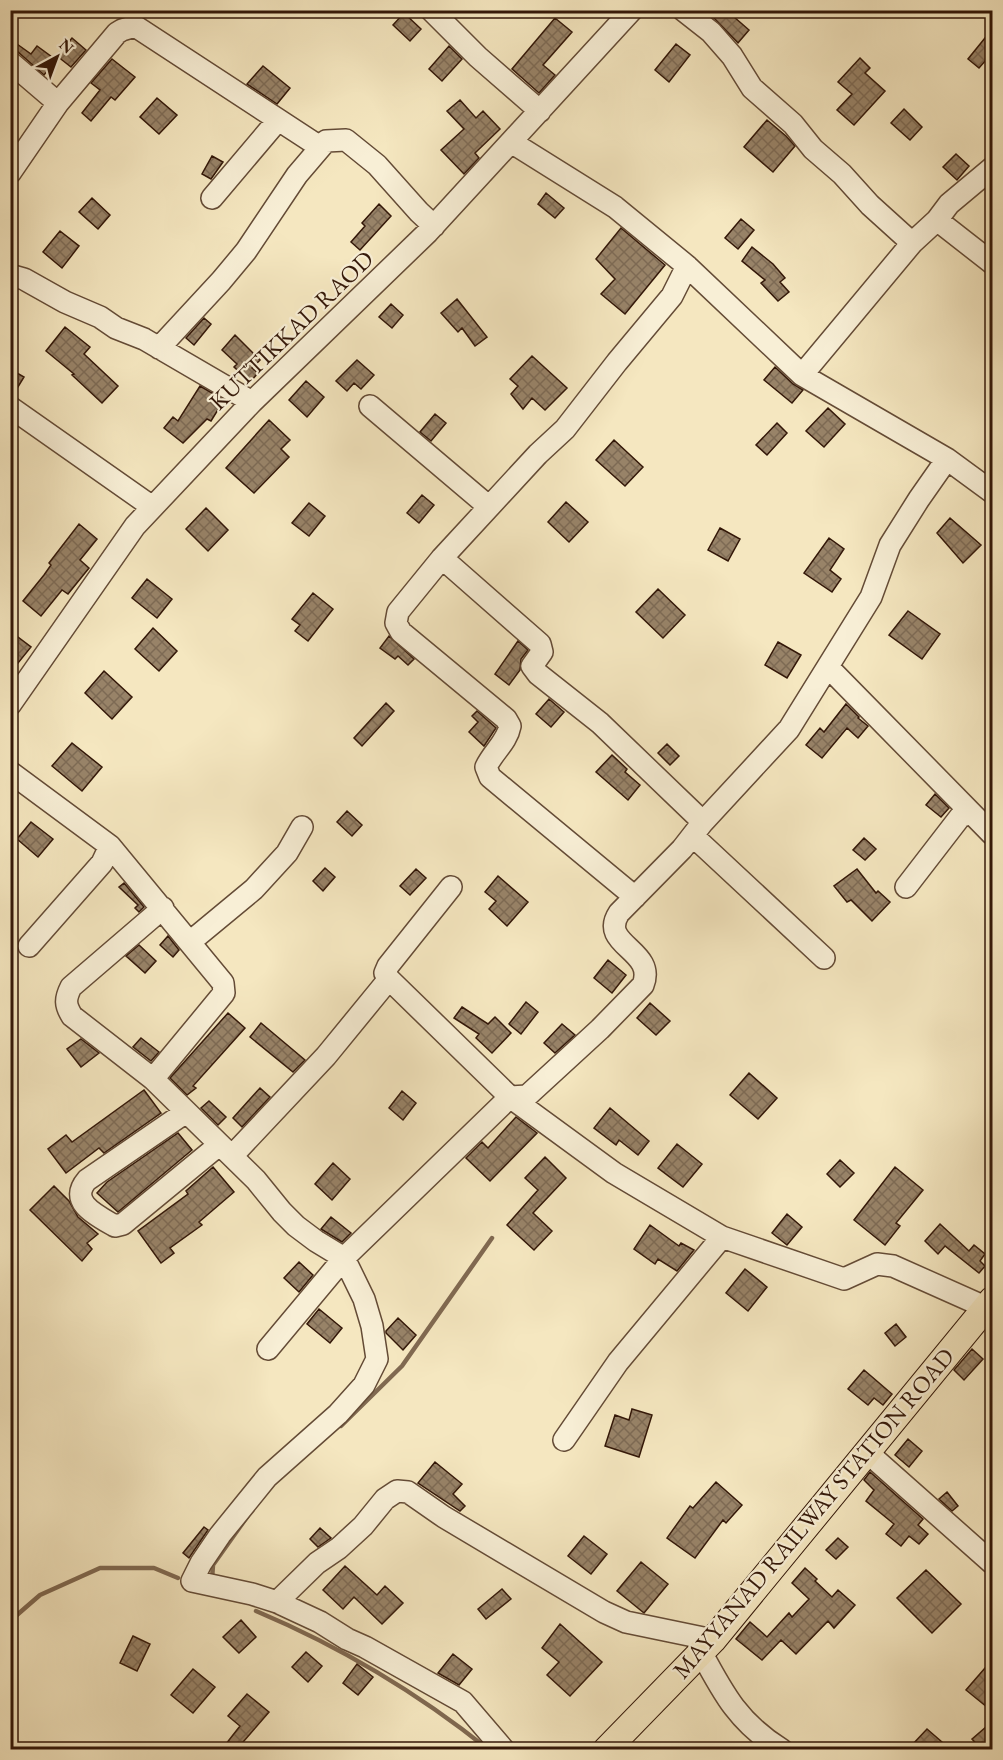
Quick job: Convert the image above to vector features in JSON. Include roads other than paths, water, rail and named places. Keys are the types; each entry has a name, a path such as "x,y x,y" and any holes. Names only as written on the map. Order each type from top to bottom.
{"main road":[{"name":"MAYYANAD RAILWAY STATION ROAD","path":"606,1749 707,1646 989,1304"}],"street":[{"path":"431,10 478,57 540,111"},
{"name":"KUTTIKKAD RAOD","path":"10,705 151,506 252,402 434,226 632,10"},
{"path":"682,10 711,32 732,56 752,88 793,124 813,149 842,174 870,205 912,243"},
{"path":"10,173 58,103 117,33 135,26 320,147"},
{"path":"10,62 58,103"},
{"path":"212,198 279,120"},
{"path":"159,348 246,251 297,175 326,141 346,140 377,165 434,226"},
{"path":"511,142 615,207 687,266 802,375 947,459 993,492"},
{"path":"802,375 912,243 937,220 949,204 993,168"},
{"path":"937,220 993,263"},
{"path":"635,897 490,777 486,767 490,758 508,735 510,726 506,719 401,632 396,623 398,612 442,558 488,506 572,421 672,296 687,266"},
{"path":"10,275 32,283 65,302 100,317 116,328 144,339 252,402"},
{"path":"370,406 488,506"},
{"path":"10,407 151,506"},
{"path":"268,1349 344,1258 510,1098 527,1096 600,1029 643,985 646,968 614,932 613,922 789,729 871,597 890,545 947,459"},
{"path":"442,558 540,644 542,652 532,666 538,674 600,723 698,829 824,958"},
{"path":"828,667 993,834"},
{"path":"10,772 110,846 223,982 224,993 153,1079"},
{"path":"906,887 960,817 971,813"},
{"path":"190,942 254,889 287,853 302,827"},
{"path":"29,946 102,863 110,846"},
{"path":"451,887 388,966 385,973 510,1098 614,1173 722,1237 844,1279 877,1264 893,1266 989,1304"},
{"path":"163,908 71,987 66,997 66,1006 72,1016 153,1079 256,1180 296,1226 344,1258 364,1299 372,1326 377,1359 364,1385 338,1414 267,1477 220,1535 192,1581 277,1602 320,1622 463,1702 504,1749"},
{"path":"186,1112 87,1180 81,1187 82,1202 115,1226 123,1224 226,1150 326,1056 389,979"},
{"path":"564,1440 618,1362 722,1237"},
{"path":"868,1453 993,1563"},
{"path":"277,1602 316,1563 339,1548 363,1526 385,1499 397,1491 408,1492 444,1517 604,1612 626,1622 707,1646 719,1687 740,1717 782,1749"}],"waterway":[{"path":"341,1426 402,1366 492,1238"},
{"path":"212,1579 213,1565 247,1517"},
{"path":"10,1621 40,1595 100,1568 154,1568 178,1578"},
{"path":"256,1611 317,1639 377,1672 434,1709 489,1750"}]}
